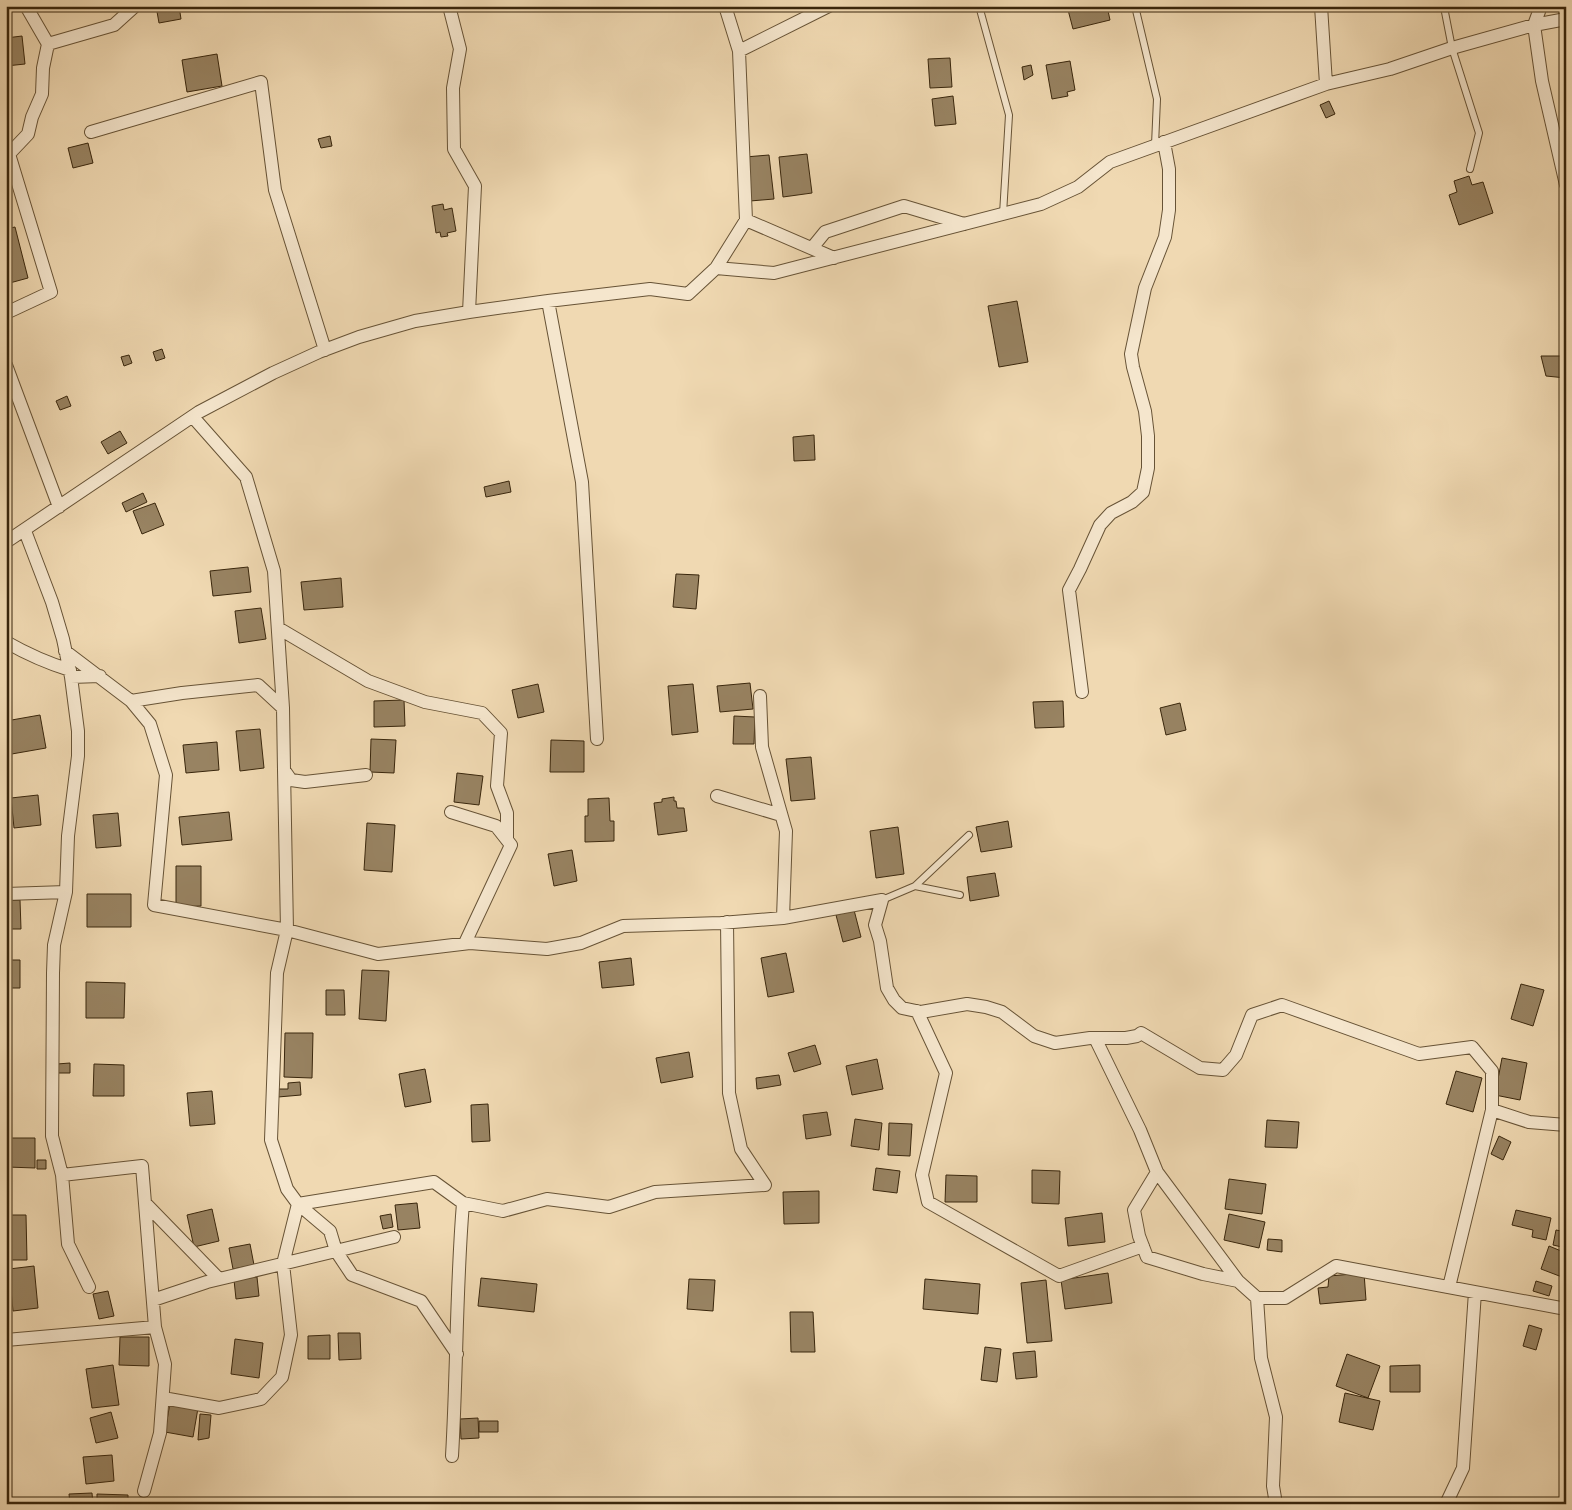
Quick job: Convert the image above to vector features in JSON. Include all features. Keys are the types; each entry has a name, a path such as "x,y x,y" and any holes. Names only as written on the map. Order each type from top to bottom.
{"street":[{"path":"6,313 51,292 8,154 28,134 32,117 42,94 43,68 48,44 26,6"},
{"path":"48,44 114,24 135,6"},
{"path":"449,6 460,49 453,88 454,150 475,186 469,312"},
{"path":"6,542 193,417 274,373 325,350 415,321 469,312 548,300 650,289 688,294 716,268 746,220 739,51 725,6"},
{"path":"739,51 829,6"},
{"path":"1321,6 1326,84"},
{"path":"1541,6 1534,25 1542,81 1566,185"},
{"path":"716,268 774,273 1041,204 1078,186 1110,162 1326,84 1390,69 1452,48 1534,25 1566,19"},
{"path":"91,132 261,82 275,190 325,350"},
{"path":"1082,692 1069,590 1100,525 1112,513 1132,502 1143,492 1148,468 1148,436 1145,411 1131,354 1145,288 1165,237 1168,219 1169,169 1159,144"},
{"path":"812,248 825,232 904,206 964,224"},
{"path":"746,220 834,258"},
{"path":"548,300 582,482 597,739"},
{"path":"6,365 59,507"},
{"path":"193,417 246,477 274,571 283,708 287,930 277,973 271,1140 287,1189 298,1204 330,1231 336,1251 352,1275 422,1301 457,1354"},
{"path":"24,531 52,602 70,674 78,731 78,756 68,836 66,892 54,945 52,973 51,1117 52,1136 62,1175 68,1244 88,1287"},
{"path":"278,628 368,681 425,702 482,713 501,733 498,786 507,814 507,840"},
{"path":"6,642 70,674 100,676"},
{"path":"65,651 132,701 150,724 166,776 154,905 287,930 378,954 465,943 547,949 581,943 623,926 783,918 882,900 874,925 880,941 887,988 894,1000 902,1008 921,1012 967,1004 1002,1012 1034,1036 1055,1044 1095,1038 1126,1038 1141,1033 1200,1068 1223,1070 1236,1055 1252,1016 1282,1005 1419,1054 1472,1047 1492,1071 1492,1110 1449,1288"},
{"path":"132,701 182,692 258,685 283,708"},
{"path":"760,696 762,747 786,831 783,918"},
{"path":"284,770 291,780 305,782 366,775"},
{"path":"717,796 781,815"},
{"path":"451,812 496,826 511,845 465,943"},
{"path":"6,894 66,892"},
{"path":"298,1204 434,1182 463,1203 504,1211 547,1199 609,1206 655,1192 765,1185 741,1149 729,1092 727,922"},
{"path":"917,1011 946,1073 922,1175 928,1202 1059,1276 1143,1246"},
{"path":"1095,1038 1140,1130 1157,1172 1238,1281 1257,1298 1285,1298 1336,1266 1566,1310"},
{"path":"1492,1110 1528,1122 1566,1125"},
{"path":"62,1175 142,1166 155,1327 165,1364 160,1433 144,1491"},
{"path":"1157,1172 1134,1210 1138,1236 1147,1257 1203,1274 1238,1281"},
{"path":"452,1456 456,1390 458,1266 463,1203"},
{"path":"146,1204 219,1279"},
{"path":"163,1398 219,1408 261,1399 282,1377 291,1335 283,1264 298,1204"},
{"path":"153,1300 219,1279 394,1237"},
{"path":"1446,1504 1463,1468 1475,1292"},
{"path":"1257,1298 1261,1358 1276,1417 1273,1486 1276,1504"},
{"path":"6,1340 155,1327"}],"lane":[{"path":"979,6 1009,115 1003,214"},
{"path":"1135,6 1157,98 1159,144"},
{"path":"1444,7 1452,48 1479,133 1470,169"},
{"path":"882,900 916,886 969,835"},
{"path":"916,886 960,895"}],"building":[{"path":"156,6 179,6 181,19 159,23"},
{"path":"1067,6 1107,6 1110,20 1073,29"},
{"path":"22,36 25,64 6,66 6,38"},
{"path":"217,54 222,86 187,92 182,60"},
{"path":"950,58 952,87 930,88 928,59"},
{"path":"1070,61 1075,90 1067,92 1068,96 1052,99 1046,65"},
{"path":"1031,65 1033,75 1024,80 1022,67"},
{"path":"953,96 956,124 935,126 932,99"},
{"path":"1329,101 1335,114 1326,118 1320,105"},
{"path":"330,136 332,146 321,148 318,139"},
{"path":"88,143 93,163 73,168 68,148"},
{"path":"807,154 812,193 783,197 779,157"},
{"path":"769,155 774,199 750,201 745,157"},
{"path":"1469,176 1472,185 1483,182 1493,213 1459,225 1449,195 1457,192 1454,181"},
{"path":"443,204 444,210 452,208 456,231 447,233 448,236 441,237 440,232 436,233 432,206"},
{"path":"15,227 28,278 6,284 6,229"},
{"path":"1017,301 1028,362 999,367 988,306"},
{"path":"162,349 165,358 156,361 153,352"},
{"path":"129,355 132,363 124,366 121,357"},
{"path":"1541,356 1566,356 1566,378 1546,376"},
{"path":"67,396 71,406 60,410 56,401"},
{"path":"120,431 127,443 108,454 101,442"},
{"path":"814,435 815,460 794,461 793,437"},
{"path":"509,481 511,492 486,497 484,487"},
{"path":"143,493 147,502 126,512 122,503"},
{"path":"155,503 164,525 142,534 133,511"},
{"path":"248,567 251,592 213,596 210,571"},
{"path":"676,574 699,575 696,609 673,607"},
{"path":"341,578 343,607 304,610 301,582"},
{"path":"261,608 266,639 239,643 235,611"},
{"path":"750,683 753,709 720,712 717,686"},
{"path":"538,684 544,712 518,718 512,690"},
{"path":"693,684 698,732 672,735 668,686"},
{"path":"404,700 405,726 374,727 374,701"},
{"path":"1063,701 1064,727 1035,728 1033,702"},
{"path":"1180,703 1186,730 1166,735 1160,708"},
{"path":"40,715 46,748 6,755 6,721"},
{"path":"734,716 755,717 754,744 733,744"},
{"path":"260,729 264,768 240,771 236,731"},
{"path":"371,739 396,740 394,773 370,772"},
{"path":"551,740 584,741 584,772 550,772"},
{"path":"217,742 219,770 186,773 183,745"},
{"path":"811,757 815,799 791,801 786,759"},
{"path":"457,773 483,776 479,805 454,802"},
{"path":"38,795 41,825 14,828 11,798"},
{"path":"674,797 677,808 684,808 687,831 658,835 654,803 662,802 662,799"},
{"path":"609,798 610,821 614,821 614,841 585,842 585,816 588,816 588,799"},
{"path":"229,812 232,840 182,845 179,817"},
{"path":"118,813 121,846 96,848 93,815"},
{"path":"1008,821 1012,847 981,852 976,827"},
{"path":"367,823 395,825 392,872 364,870"},
{"path":"898,827 904,874 876,878 870,831"},
{"path":"572,850 577,881 554,886 548,854"},
{"path":"176,866 201,866 201,906 176,907"},
{"path":"995,873 999,896 970,901 967,877"},
{"path":"87,894 131,894 131,927 87,927"},
{"path":"20,900 21,929 6,929 6,901"},
{"path":"854,910 861,937 843,942 836,915"},
{"path":"786,953 794,992 768,997 761,958"},
{"path":"631,958 634,985 602,988 599,962"},
{"path":"6,960 20,960 20,988 6,988"},
{"path":"362,970 389,971 386,1021 359,1019"},
{"path":"86,982 125,983 124,1018 86,1018"},
{"path":"1521,984 1544,990 1533,1026 1511,1019"},
{"path":"326,990 344,990 345,1015 326,1015"},
{"path":"285,1033 313,1033 312,1078 284,1077"},
{"path":"815,1045 821,1064 794,1072 788,1053"},
{"path":"689,1052 693,1077 661,1083 656,1058"},
{"path":"1502,1058 1527,1063 1520,1100 1495,1095"},
{"path":"877,1059 883,1089 852,1095 846,1066"},
{"path":"70,1063 70,1073 57,1073 57,1064"},
{"path":"94,1064 124,1065 124,1096 93,1096"},
{"path":"425,1069 431,1102 405,1107 399,1074"},
{"path":"1456,1071 1482,1078 1473,1112 1446,1104"},
{"path":"779,1075 781,1085 757,1089 756,1078"},
{"path":"300,1082 301,1095 278,1097 277,1089 288,1089 288,1083"},
{"path":"212,1091 215,1124 190,1126 187,1093"},
{"path":"488,1104 490,1141 472,1142 471,1105"},
{"path":"827,1112 831,1135 806,1139 803,1115"},
{"path":"855,1119 882,1123 879,1150 851,1146"},
{"path":"1267,1120 1299,1122 1297,1148 1265,1147"},
{"path":"889,1123 912,1124 910,1156 888,1155"},
{"path":"1499,1136 1511,1142 1503,1160 1491,1154"},
{"path":"8,1138 35,1138 35,1168 7,1167"},
{"path":"37,1160 46,1160 46,1169 37,1169"},
{"path":"876,1168 900,1171 897,1193 873,1190"},
{"path":"1032,1170 1060,1171 1059,1204 1032,1203"},
{"path":"946,1175 977,1176 977,1202 945,1202"},
{"path":"1229,1179 1266,1184 1262,1214 1225,1209"},
{"path":"819,1191 819,1223 784,1224 783,1192"},
{"path":"417,1203 420,1228 398,1230 395,1205"},
{"path":"212,1209 219,1241 194,1247 187,1215"},
{"path":"1516,1210 1551,1218 1546,1240 1532,1237 1533,1230 1512,1225"},
{"path":"1102,1213 1105,1242 1068,1246 1065,1218"},
{"path":"391,1214 393,1227 383,1229 380,1216"},
{"path":"1229,1214 1265,1222 1259,1248 1224,1240"},
{"path":"6,1215 26,1215 27,1260 6,1260"},
{"path":"1556,1230 1566,1232 1566,1248 1553,1245"},
{"path":"1268,1239 1282,1240 1282,1252 1267,1250"},
{"path":"250,1244 254,1265 233,1269 229,1248"},
{"path":"1549,1246 1566,1253 1566,1269 1562,1277 1541,1269"},
{"path":"34,1266 38,1308 13,1311 9,1269"},
{"path":"1108,1273 1112,1303 1065,1309 1061,1280"},
{"path":"1364,1273 1366,1300 1320,1304 1318,1288 1328,1287 1329,1276"},
{"path":"257,1277 259,1296 236,1299 234,1280"},
{"path":"481,1278 537,1284 534,1312 478,1306"},
{"path":"689,1279 715,1280 713,1311 687,1309"},
{"path":"925,1279 980,1284 978,1314 923,1309"},
{"path":"1046,1280 1052,1341 1027,1343 1021,1283"},
{"path":"1536,1281 1552,1286 1549,1296 1533,1291"},
{"path":"108,1291 114,1316 99,1319 93,1294"},
{"path":"790,1312 813,1312 815,1352 791,1352"},
{"path":"1529,1325 1542,1329 1536,1350 1523,1346"},
{"path":"338,1333 360,1333 361,1359 339,1360"},
{"path":"330,1335 330,1359 308,1359 308,1336"},
{"path":"120,1337 149,1337 149,1366 119,1365"},
{"path":"235,1339 263,1343 259,1378 231,1374"},
{"path":"985,1347 1001,1349 997,1382 981,1380"},
{"path":"1035,1351 1037,1377 1016,1379 1013,1353"},
{"path":"1347,1354 1380,1366 1368,1398 1336,1386"},
{"path":"113,1365 119,1405 92,1408 86,1369"},
{"path":"1420,1365 1420,1392 1390,1392 1390,1366"},
{"path":"1345,1393 1380,1401 1373,1430 1339,1422"},
{"path":"170,1403 198,1408 193,1437 165,1432"},
{"path":"111,1412 118,1438 96,1443 90,1418"},
{"path":"200,1414 211,1415 209,1438 198,1440"},
{"path":"478,1418 479,1438 461,1439 460,1419"},
{"path":"479,1421 498,1421 498,1432 479,1432"},
{"path":"112,1455 114,1481 86,1484 83,1457"},
{"path":"92,1493 93,1504 70,1504 69,1494"},
{"path":"97,1494 128,1495 128,1504 97,1504"}]}
